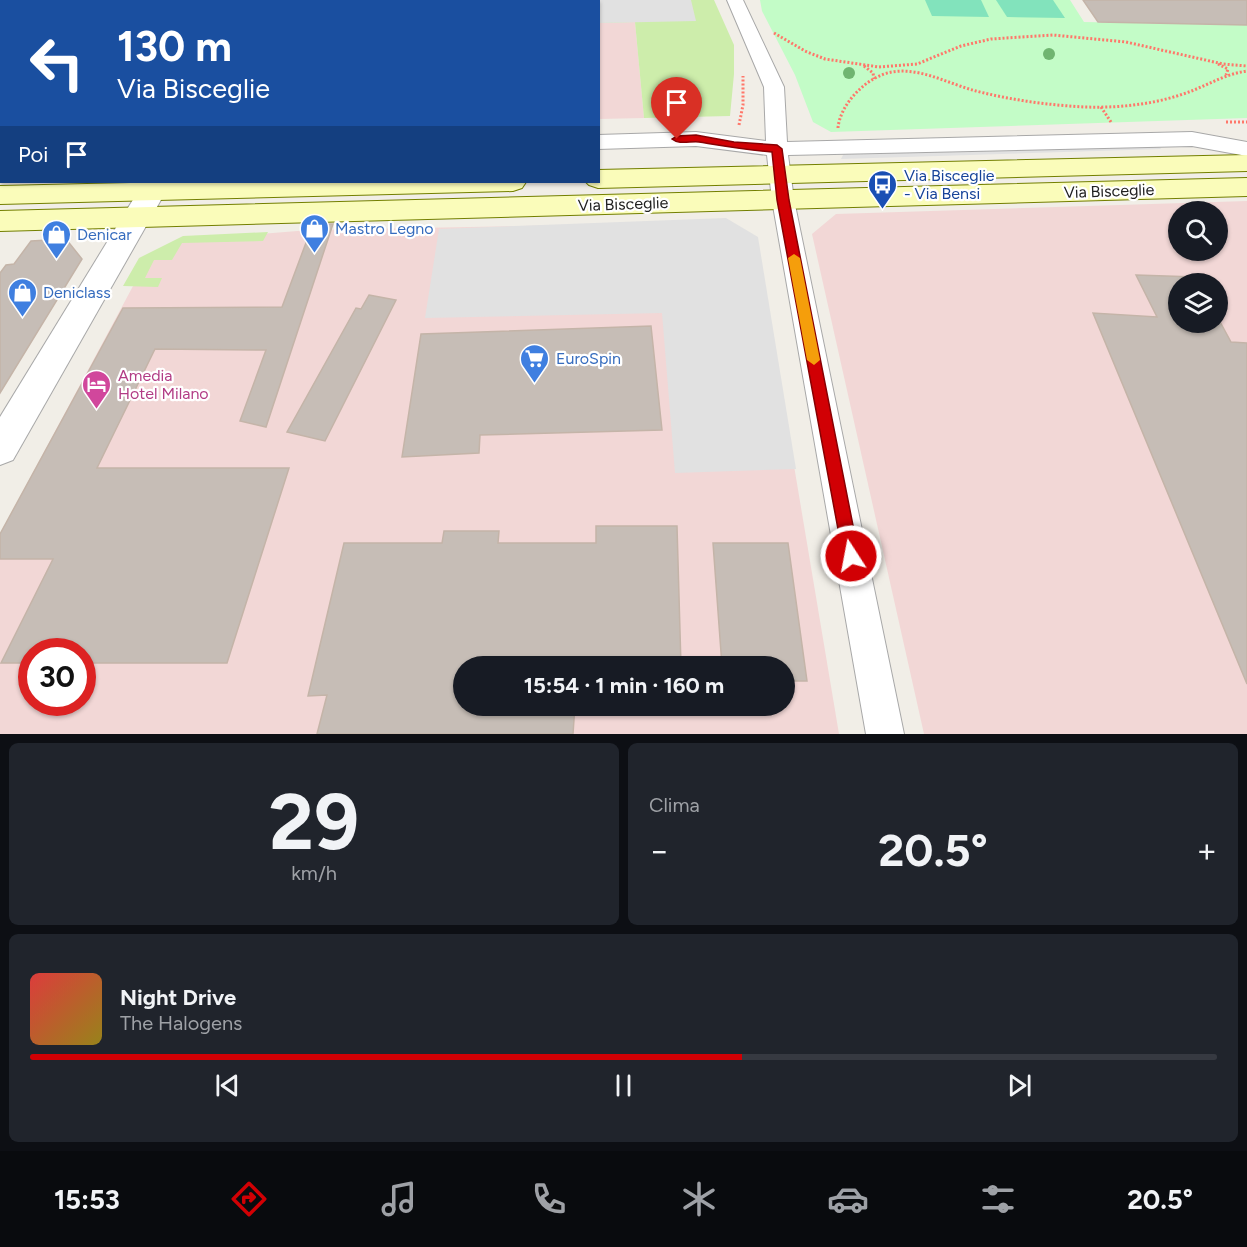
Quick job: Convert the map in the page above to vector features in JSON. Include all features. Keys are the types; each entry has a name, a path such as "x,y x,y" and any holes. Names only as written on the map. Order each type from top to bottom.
{"main road":[{"name":"Via Bisceglie","path":"600,179 781,188 1247,164"},
{"name":"Via Bisceglie","path":"0,221 149,197 489,183"},
{"name":"Via Bisceglie","path":"0,195 149,197 781,188 1247,187"}],"street":[{"path":"735,0 774,87 781,188 885,734"},
{"path":"600,142 696,139 734,146 777,149 1192,139 1247,149"},
{"path":"0,449 149,197"}],"path":[{"path":"768,31 825,59 864,66 917,64 961,46 991,39 1053,35 1126,42 1214,62 1247,66"},
{"path":"1214,62 1228,69 1225,76"},
{"path":"917,64 917,70 921,74"},
{"path":"864,66 873,73 873,79"},
{"path":"839,133 837,121 840,113 873,79 891,72 905,71 921,74 1004,97 1101,107 1168,99 1233,71 1247,71"}],"shaded area":[{"path":"600,0 691,0 696,21 600,23"},
{"path":"635,22 644,118 600,119 600,23"},
{"path":"1156,142 1161,149 841,159 845,151"},
{"path":"1247,201 1247,734 924,734 812,234 836,214 1168,203 1168,261 1228,261 1228,202"},
{"path":"726,218 758,237 796,469 675,473 662,313 425,318 439,229"},
{"path":"576,225 787,424 839,734 0,734 0,534 147,260 183,240 310,230"}],"green space":[{"path":"600,0 714,0 734,45 730,116 644,118 635,22 600,23"},
{"path":"760,0 1070,0 1084,22 1247,25 1247,118 831,132 813,122 795,75 762,11"},
{"path":"925,0 981,0 989,17 932,16"},
{"path":"996,0 1053,0 1065,18 1007,17"},
{"path":"268,232 263,241 182,243 172,260 154,260 145,278 162,278 158,287 123,286 139,258 183,236"}],"building":[{"path":"1083,0 1247,0 1247,25 1098,22"},
{"path":"313,224 333,224 266,427 240,421 266,350 155,349 97,468 289,468 227,663 96,663 96,638 18,638 18,663 1,663 53,559 0,559 0,534 123,308 282,307"},
{"path":"66,239 82,259 0,393 0,273 6,265 14,264 31,241"},
{"path":"1136,275 1168,276 1168,333 1226,333 1231,342 1247,343 1247,684 1093,313 1157,317"},
{"path":"369,295 396,300 325,441 287,432 356,308 361,309"},
{"path":"651,326 662,430 480,435 479,453 402,457 421,334"},
{"path":"596,526 677,526 681,656 453,656 453,716 574,716 573,734 317,734 327,695 308,696 344,543 442,543 444,531 499,531 498,543 596,543"},
{"path":"713,543 788,543 807,681 795,681 795,656 721,656"}],"slow traffic":[{"path":"794,258 814,360"}],"place":[{"name":"Via Bisceglie - Via Bensi","path":"883,210"},
{"name":"Mastro Legno","path":"314,254"},
{"name":"Denicar","path":"56,260"},
{"name":"Deniclass","path":"22,318"},
{"name":"EuroSpin","path":"535,384"},
{"name":"Amedia Hotel Milano","path":"97,410"}],"route":[{"path":"677,139 696,139 734,146 777,149 783,200 851,556"}]}
